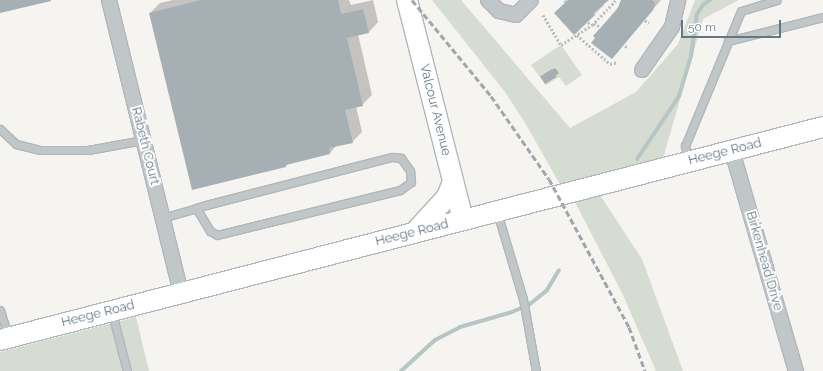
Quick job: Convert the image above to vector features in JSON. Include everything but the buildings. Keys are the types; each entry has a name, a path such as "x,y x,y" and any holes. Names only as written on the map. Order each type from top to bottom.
{"street":[{"name":"Rabeth Court","path":"109,0 181,293"},
{"name":"Valcour Avenue","path":"407,0 464,220"},
{"path":"488,0 499,11 516,15 531,0"},
{"path":"642,70 672,27 678,0"},
{"name":"Heege Road","path":"4,339 823,127"},
{"name":"Birkenhead Drive","path":"732,151 796,371"},
{"path":"414,233 447,198 453,181"}],"lane":[{"path":"689,161 685,146 741,11 776,0"},
{"path":"728,41 823,17"},
{"path":"0,129 16,144 40,150 88,150 143,140"},
{"path":"162,218 196,208 392,156 401,158 410,170 411,182 400,190 217,235 210,231 196,208"},
{"path":"496,211 522,299 536,371"},
{"path":"0,310 4,339"},
{"path":"111,311 127,371"}],"path":[{"path":"543,15 562,45 593,24 616,0 619,3"},
{"path":"645,20 648,23"},
{"path":"588,22 600,27"},
{"path":"577,35 610,64 618,62"},
{"path":"625,46 629,48"}],"shaded area":[{"path":"432,0 461,0 570,128 636,92 678,44 695,0 739,0 703,19 662,162 562,188 524,121 505,92"},
{"path":"561,45 582,75 566,86 559,77 546,85 531,65"},
{"path":"598,192 642,259 683,371 656,371 623,295 574,200"},
{"path":"136,317 149,371 0,371 0,352"}],"waterway":[{"path":"637,159 679,96 691,56 697,14 703,5 710,0"},
{"path":"401,371 435,340 460,327 512,312 530,304 547,290 559,270"}],"railway":[{"path":"412,0 491,96 549,179 629,327 645,371"}]}
